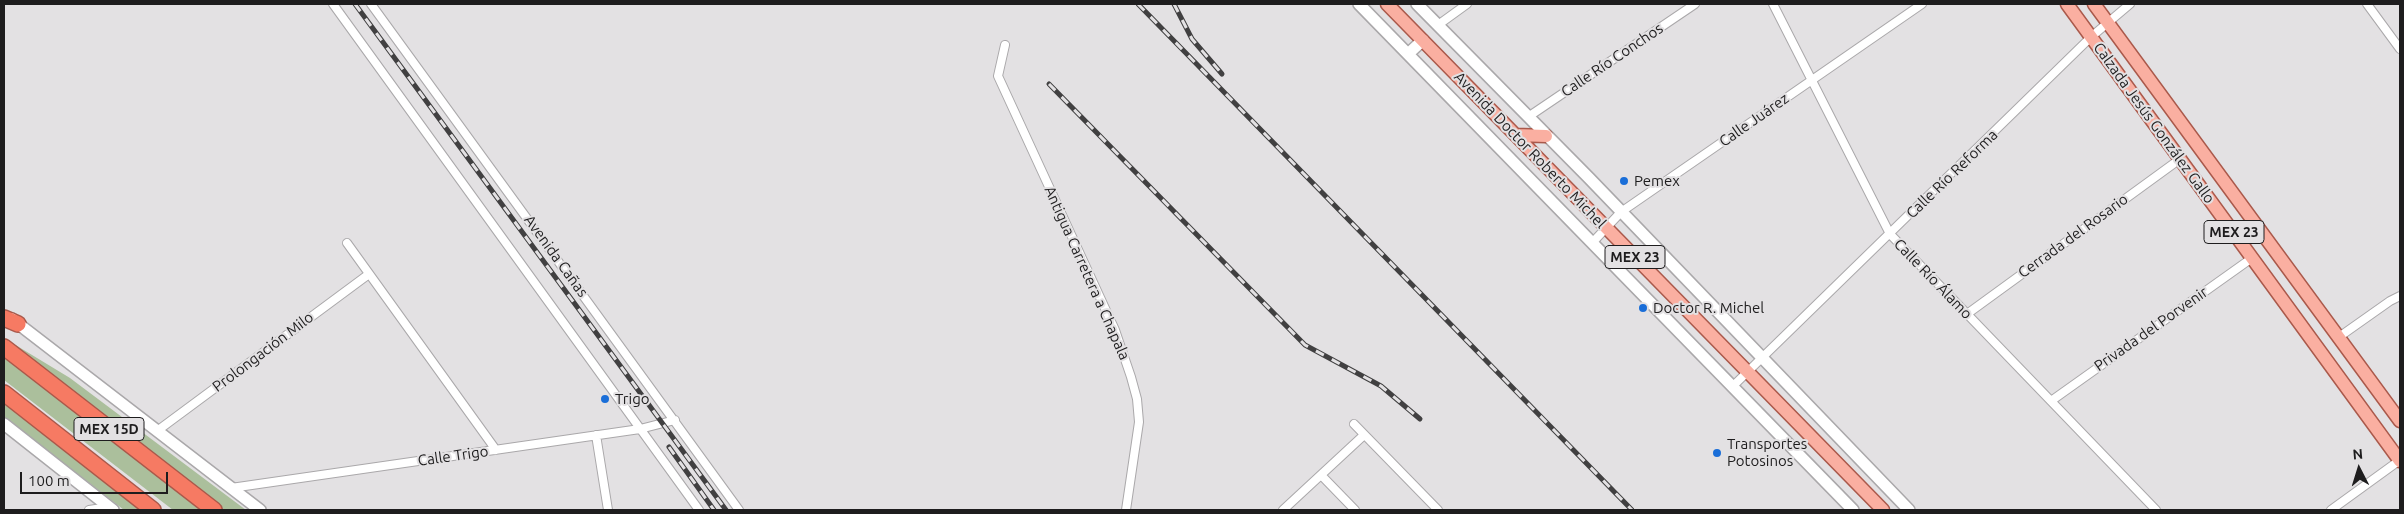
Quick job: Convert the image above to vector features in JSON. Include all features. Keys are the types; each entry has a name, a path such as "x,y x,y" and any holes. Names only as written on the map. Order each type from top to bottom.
{"highway":[{"name":"MEX 15D","path":"4,347 214,510"},
{"name":"MEX 15D","path":"4,393 153,510"}],"main road":[{"name":"Avenida Doctor Roberto Michel","path":"1359,4 1853,510"},
{"name":"Avenida Doctor Roberto Michel","path":"1387,4 1883,510"},
{"name":"Avenida Doctor Roberto Michel","path":"1416,4 1622,212 1909,510"},
{"name":"Calzada Jesús González Gallo","path":"2067,4 2400,460"},
{"name":"Calzada Jesús González Gallo","path":"2094,4 2400,421"},
{"path":"1408,54 1423,40"},
{"path":"1516,135 1546,136"},
{"path":"4,312 11,321 260,510"},
{"path":"4,424 111,509"}],"street":[{"path":"333,4 698,510"},
{"name":"Avenida Cañas","path":"372,4 739,510"},
{"path":"1438,25 1467,4"},
{"name":"Calle Río Conchos","path":"1528,117 1695,4"},
{"name":"Calle Río Álamo","path":"1773,4 1890,234 2156,510"},
{"name":"Calle Juárez","path":"1592,243 1622,212 1922,4"},
{"name":"Calle Río Reforma","path":"1732,387 2091,37 2130,4"},
{"path":"2367,4 2398,41 2400,49"},
{"name":"Antigua Carretera a Chapala","path":"1005,45 998,76 1115,330 1137,399 1139,422 1126,510"},
{"name":"Cerrada del Rosario","path":"1967,314 2180,159"},
{"path":"347,243 496,450"},
{"name":"Privada del Porvenir","path":"2051,400 2252,258"},
{"name":"Prolongación Milo","path":"157,431 369,274"},
{"path":"2339,337 2400,296"},
{"name":"Calle Trigo","path":"231,488 640,429 675,420"},
{"path":"1354,424 1438,510"},
{"path":"596,435 608,510"},
{"path":"1282,510 1364,435"},
{"path":"2332,510 2400,460"},
{"path":"1321,475 1355,510"},
{"path":"89,510 111,509"}],"green space":[{"path":"4,338 70,378 246,510 223,510"},
{"path":"4,353 207,510 173,510 4,380"},
{"path":"4,401 144,510 124,510 4,417"}],"railway":[{"path":"355,4 726,510"},
{"path":"1138,4 1632,510"},
{"path":"1174,4 1192,39 1222,74"},
{"path":"1049,84 1305,345 1381,386 1420,419"},
{"path":"669,447 714,510"}],"place":[{"name":"Pemex","path":"1624,181"},
{"name":"Doctor R. Michel","path":"1643,308"},
{"name":"Trigo","path":"605,399"},
{"name":"Transportes Potosinos","path":"1717,453"}]}
